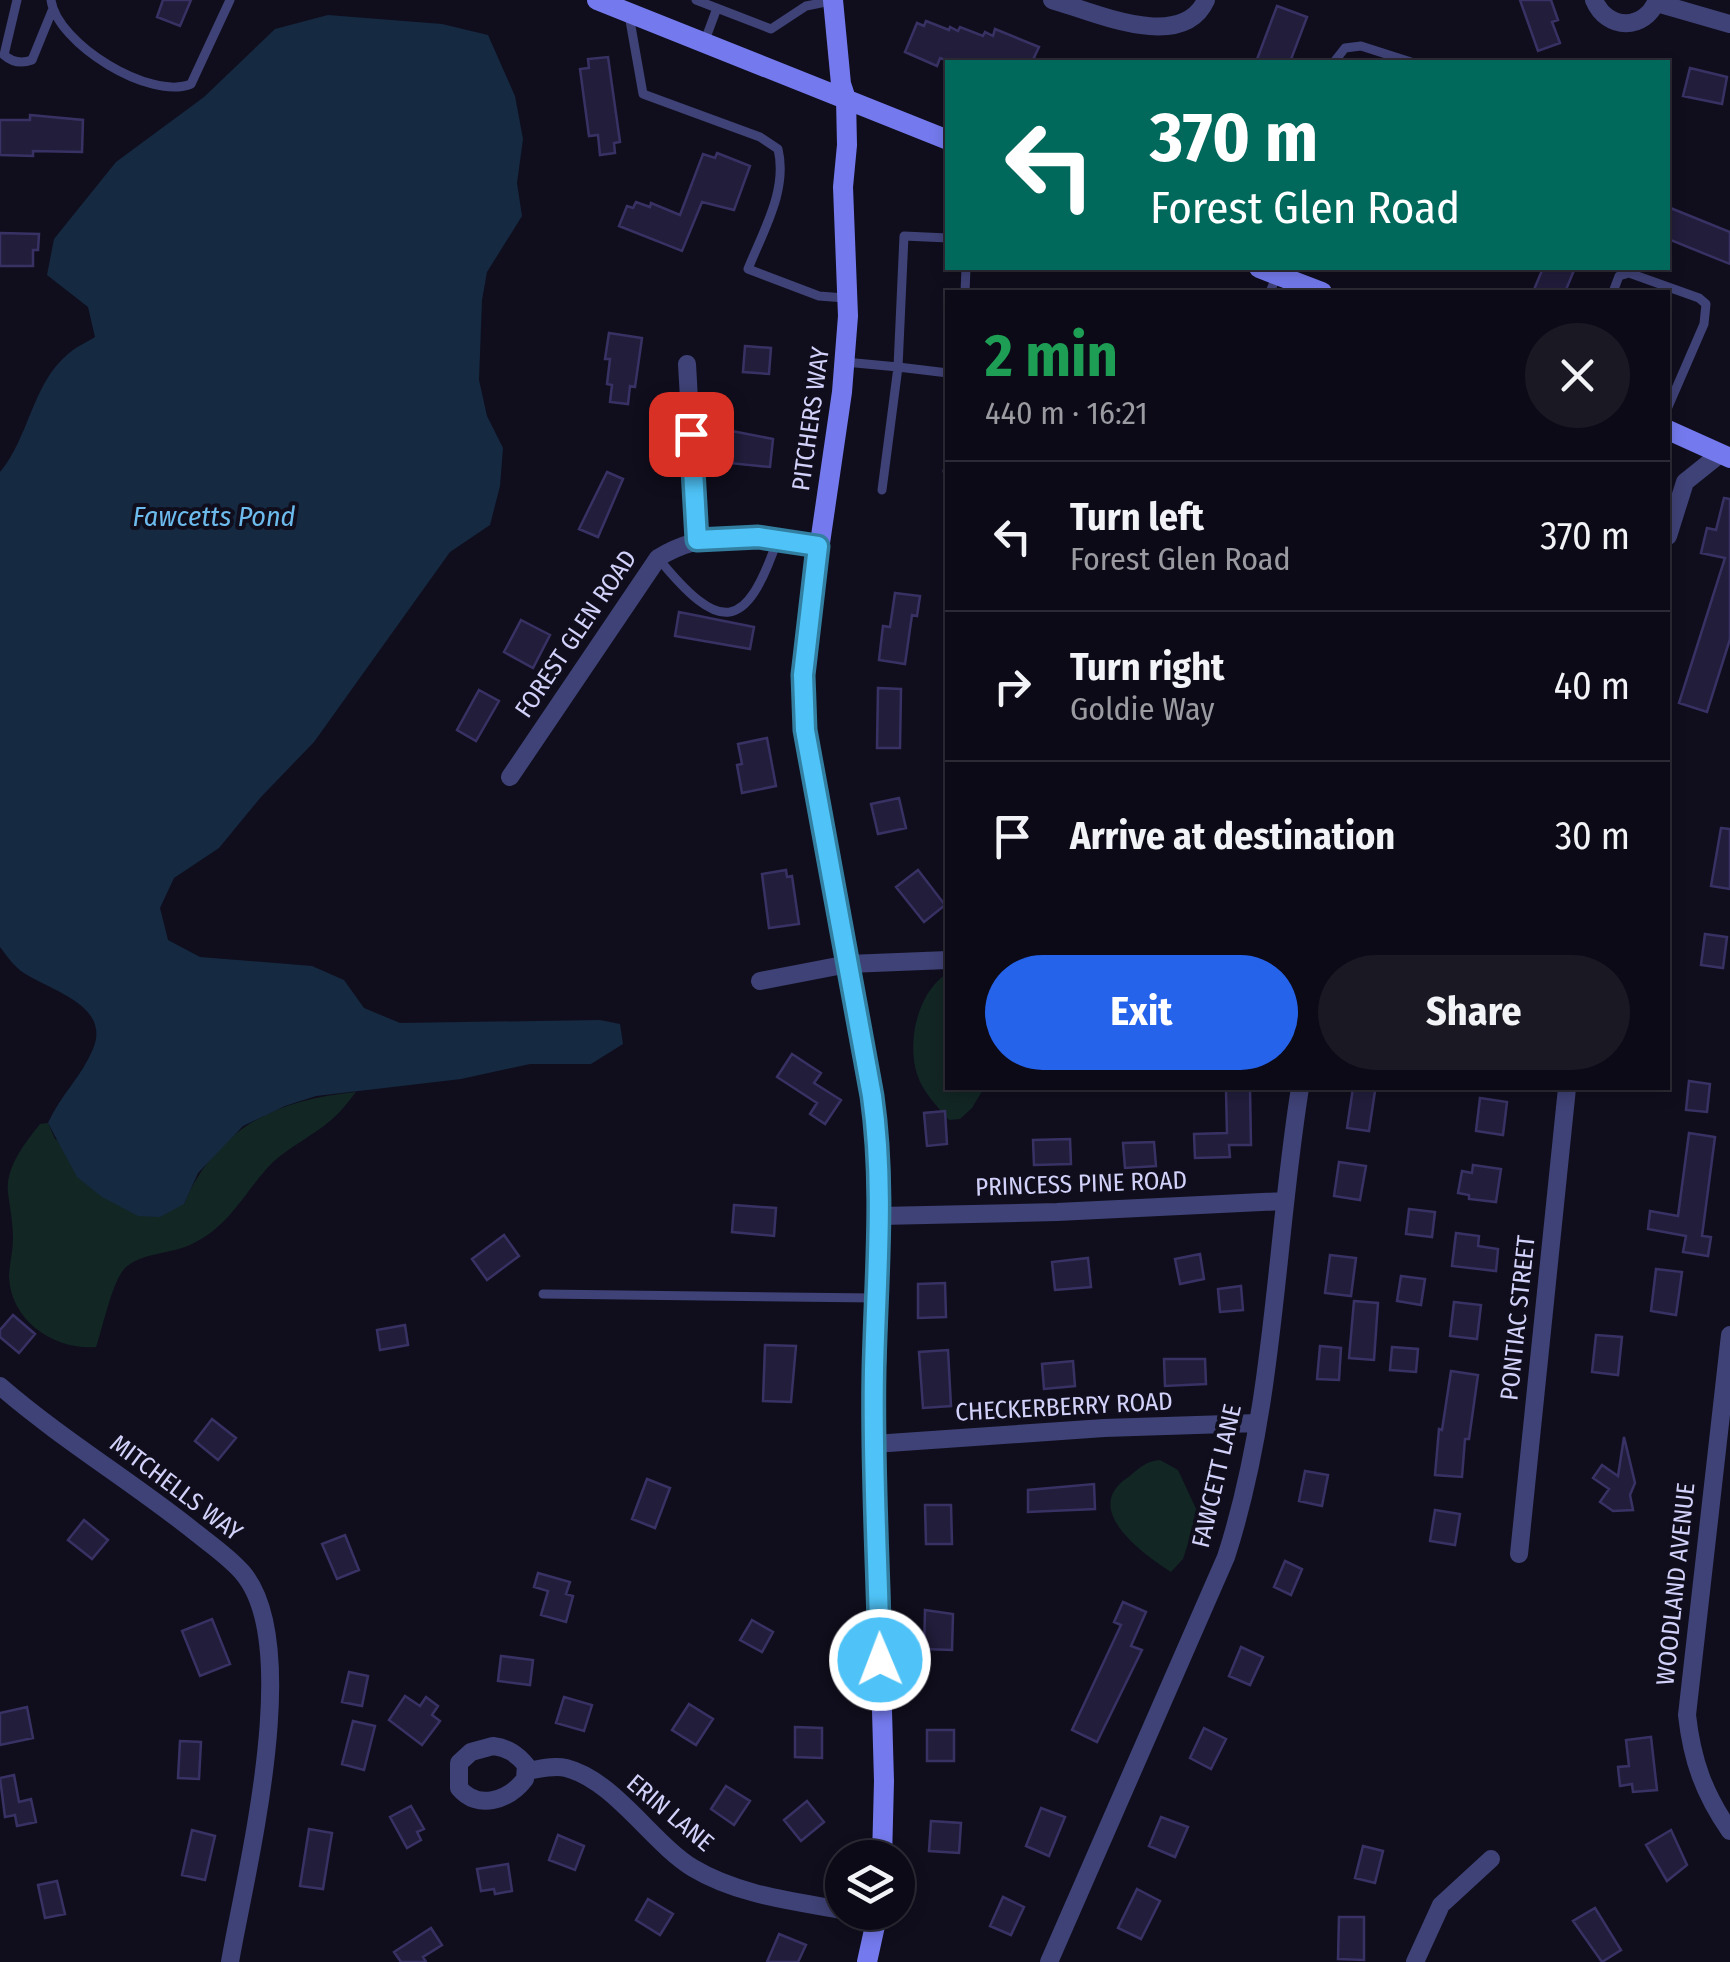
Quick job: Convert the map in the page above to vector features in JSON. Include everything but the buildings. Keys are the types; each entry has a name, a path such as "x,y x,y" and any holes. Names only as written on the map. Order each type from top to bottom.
{"main road":[{"path":"597,0 945,139"},
{"name":"PITCHERS WAY","path":"834,0 848,146 842,187 848,298 846,362 818,546 802,698 812,782 877,1128 880,1216 874,1444 882,1840"},
{"path":"1269,278 1314,290"},
{"path":"1670,431 1725,456"},
{"path":"866,1962 869,1930"}],"street":[{"path":"834,0 844,0"},
{"path":"1052,0 1161,28 1185,24 1200,14 1206,0"},
{"path":"1594,0 1610,20 1625,24 1641,21 1657,1 1730,24"},
{"path":"687,364 697,540"},
{"path":"1670,530 1685,482 1725,456"},
{"name":"FOREST GLEN ROAD","path":"510,777 658,558 697,540 778,538 818,546"},
{"path":"760,981 848,964 945,960"},
{"name":"FAWCETT LANE","path":"1049,1962 1226,1556 1239,1516 1258,1422 1300,1090"},
{"name":"PONTIAC STREET","path":"1519,1554 1567,1090"},
{"name":"PRINCESS PINE ROAD","path":"880,1216 1284,1202"},
{"name":"WOODLAND AVENUE","path":"1730,1334 1687,1715 1697,1772 1712,1806 1730,1830"},
{"name":"MITCHELLS WAY","path":"0,1386 202,1538 251,1585 268,1646 268,1724 262,1785 230,1962"},
{"name":"CHECKERBERRY ROAD","path":"874,1444 1258,1422"},
{"name":"ERIN LANE","path":"528,1771 560,1766 582,1775 693,1868 715,1879 763,1895 825,1907"},
{"path":"1414,1962 1442,1906 1490,1859"}],"lane":[{"path":"17,0 4,54 9,60 23,63 32,60 52,5"},
{"path":"52,5 92,57 165,89 180,89 191,84 200,69 230,0"},
{"path":"696,0 772,29 806,6 834,0"},
{"path":"704,43 717,8"},
{"path":"628,12 643,94 760,137 778,150 783,168 780,186 748,268 819,296 848,298"},
{"path":"1336,60 1345,48 1361,46 1406,60"},
{"path":"882,490 898,367 904,236 945,238"},
{"path":"1614,290 1620,276 1629,273 1700,298 1706,304 1704,324 1670,402"},
{"path":"846,362 945,374"},
{"path":"658,558 696,600 720,612 734,612 752,598 778,538"},
{"path":"543,1294 877,1298"}],"green space":[{"path":"945,978 945,1090 983,1090 960,1119 949,1120 930,1098 914,1062 916,1021 933,986"},
{"path":"356,1092 330,1121 273,1162 218,1227 184,1247 141,1258 126,1267 112,1293 96,1347 65,1344 51,1338 18,1308 9,1278 13,1239 8,1184 17,1156 40,1124 48,1123 55,1139 184,1204 214,1155 252,1122 300,1102"},
{"path":"1160,1460 1178,1470 1198,1513 1183,1559 1171,1572 1122,1531 1110,1504 1114,1491 1127,1478 1146,1464"}],"water":[{"name":"Fawcetts Pond","path":"328,15 442,24 488,35 515,96 523,139 517,183 522,216 487,272 482,300 479,380 487,416 503,448 500,486 490,525 450,552 314,742 219,848 174,878 160,908 168,940 200,957 312,966 344,980 364,1008 400,1023 600,1020 620,1024 623,1044 591,1064 530,1064 461,1079 316,1096 285,1106 243,1126 198,1173 184,1204 160,1217 138,1216 102,1197 77,1177 48,1123 93,1049 93,1021 74,1000 21,971 0,947 0,472 18,443 46,380 71,351 95,337 88,307 47,275 54,239 116,162 204,97 275,29"}],"route":[{"path":"691,434 697,540 758,537 818,546 803,675 805,730 879,1150 874,1431 880,1660"}]}
